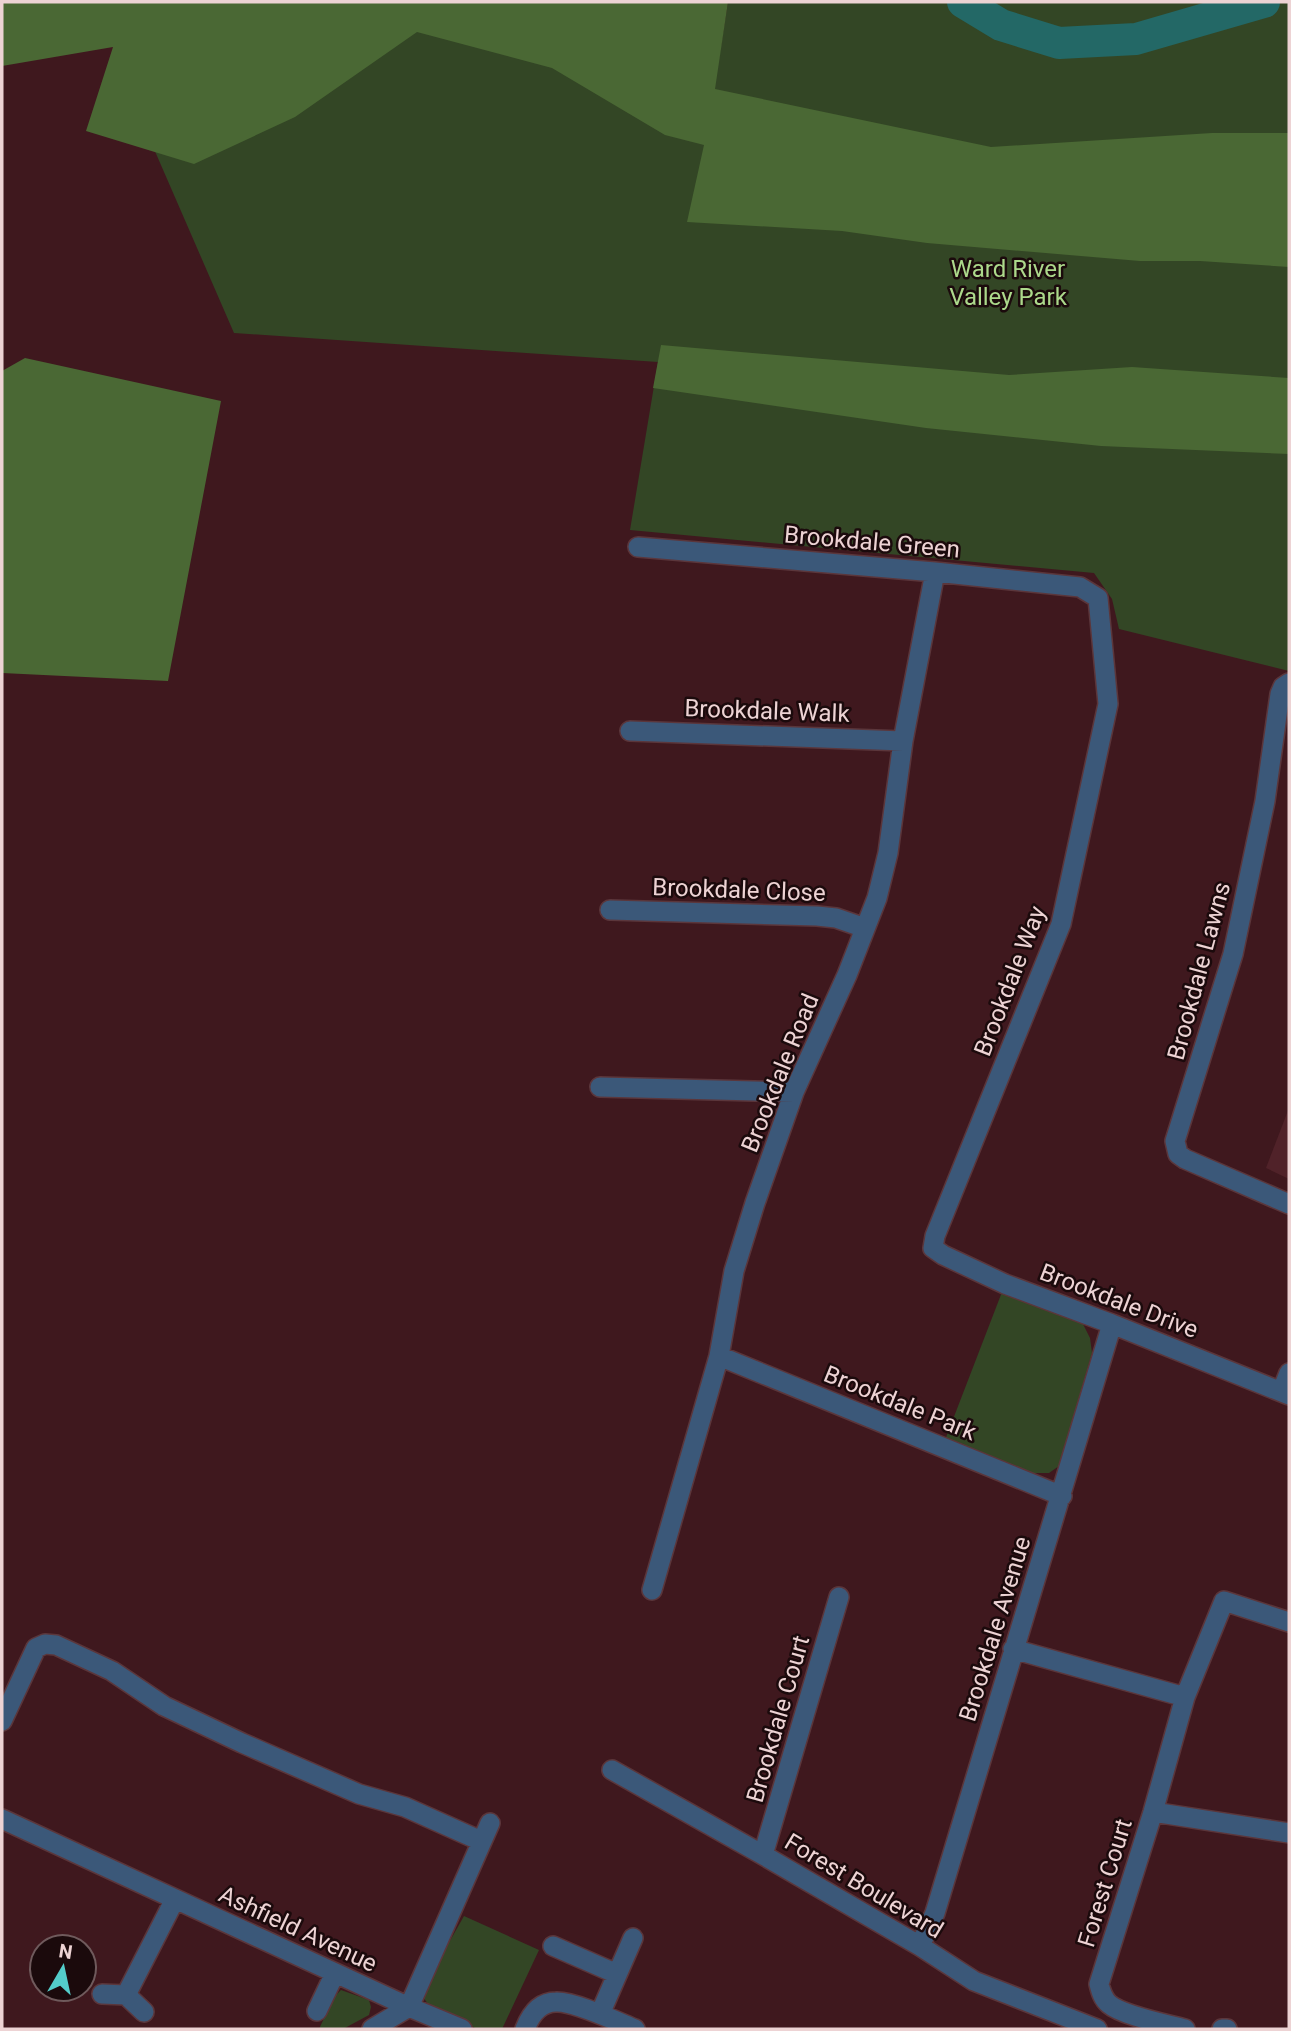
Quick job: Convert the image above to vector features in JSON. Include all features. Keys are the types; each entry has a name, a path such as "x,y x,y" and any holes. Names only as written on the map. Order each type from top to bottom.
{"street":[{"name":"Brookdale Green","path":"638,547 1080,587 1098,598"},
{"name":"Brookdale Road","path":"652,1590 719,1356 734,1271 794,1091 877,898 888,853 903,741 935,572"},
{"name":"Brookdale Way","path":"933,1248 934,1236 1061,925 1108,704 1098,598"},
{"name":"Brookdale Lawns","path":"1289,683 1283,687 1280,694 1265,801 1233,954 1175,1140 1178,1154 1185,1159 1289,1204"},
{"name":"Brookdale Walk","path":"630,731 903,741"},
{"name":"Brookdale Close","path":"610,910 817,916 836,918 866,928"},
{"path":"600,1087 794,1091"},
{"name":"Brookdale Drive","path":"933,1248 1005,1284 1287,1386"},
{"name":"Brookdale Avenue","path":"920,1946 935,1913 1112,1324"},
{"name":"Brookdale Park","path":"719,1356 1062,1496"},
{"name":"Brookdale Court","path":"763,1855 839,1597"},
{"name":"Forest Court","path":"1185,2029 1139,2017 1110,2005 1101,1993 1099,1984 1153,1812 1185,1697 1224,1601 1289,1622"},
{"path":"2,1721 37,1648 45,1644 56,1645 112,1671 164,1706 242,1743 359,1794 405,1807 481,1841"},
{"path":"1013,1649 1185,1697"},
{"name":"Forest Boulevard","path":"612,1770 920,1946 974,1981 1097,2029"},
{"path":"1153,1812 1289,1833"},
{"name":"Ashfield Avenue","path":"2,1819 462,2029"},
{"path":"372,2029 409,2007 490,1823"},
{"path":"125,1995 175,1899"},
{"path":"600,2014 633,1938"},
{"path":"552,1946 617,1974"},
{"path":"317,2011 335,1973"},
{"path":"102,1994 125,1995 144,2011"},
{"path":"525,2029 530,2015 542,2006 556,2002 600,2014 635,2029"},
{"path":"1222,2029 1227,2028"}],"shaded area":[{"path":"1289,1108 1289,1179 1266,1168"}],"green space":[{"path":"2,2 728,2 715,89 991,147 1212,133 1289,133 1289,267 1200,261 1140,261 927,243 842,231 687,222 704,145 665,135 552,68 417,32 295,117 194,164 86,131 113,47 2,66"},
{"name":"Ward River Valley Park","path":"728,2 1289,2 1289,671 1119,629 1112,599 1094,573 630,530 658,362 234,333 154,149 422,28 714,89"},
{"path":"661,345 1009,375 1132,367 1289,378 1289,454 1101,446 926,428 653,388"},
{"path":"25,358 221,401 168,681 2,673 2,371"},
{"path":"1002,1292 1083,1324 1090,1338 1092,1353 1059,1466 1049,1473 1031,1473 945,1440"},
{"path":"464,1916 539,1950 502,2029 477,2029 428,2004 423,1997"},
{"path":"341,1990 369,2000 369,2015 343,2029 319,2029 334,1997"}],"waterway":[{"path":"963,2 1001,25 1059,43 1136,39 1264,2"}]}
